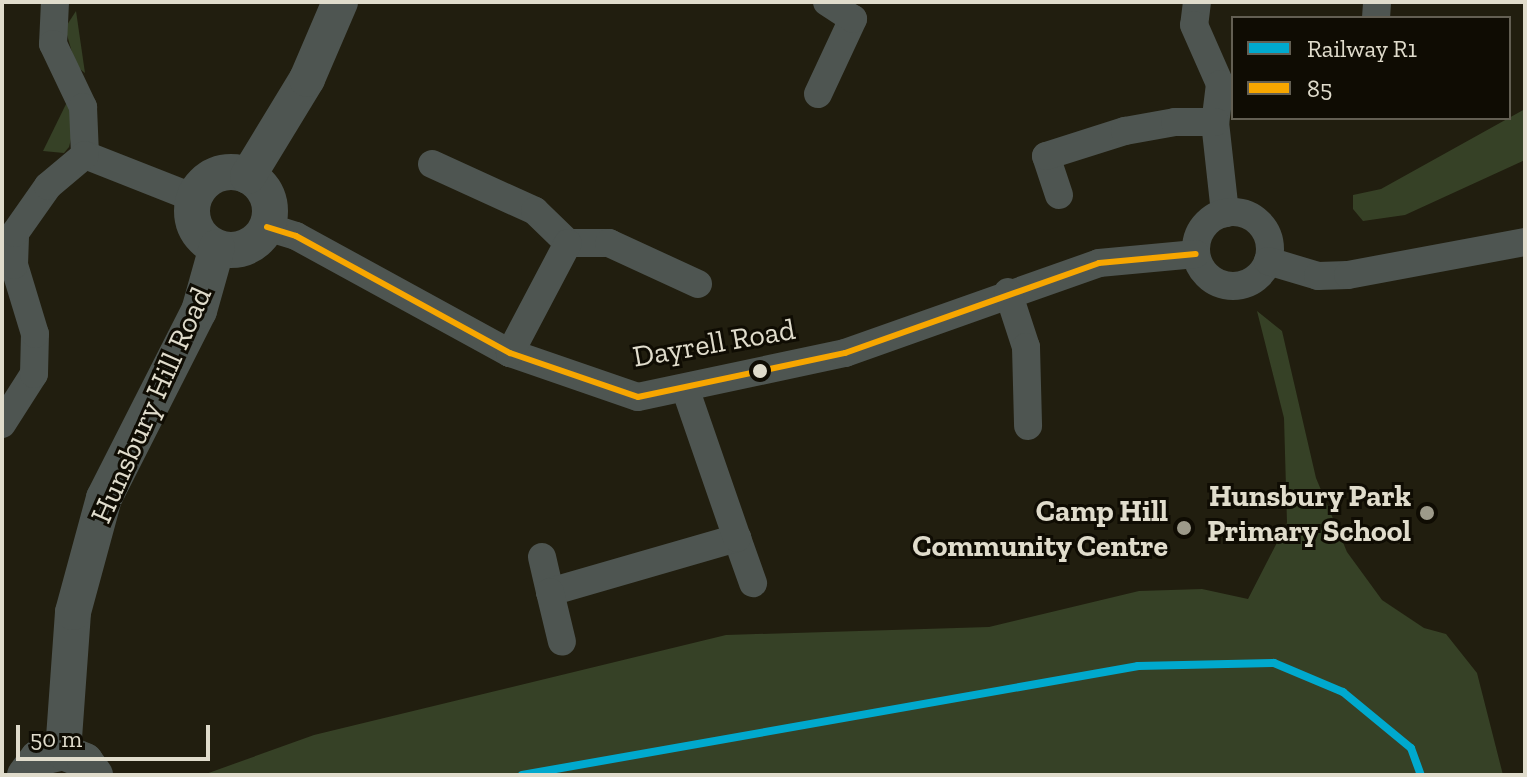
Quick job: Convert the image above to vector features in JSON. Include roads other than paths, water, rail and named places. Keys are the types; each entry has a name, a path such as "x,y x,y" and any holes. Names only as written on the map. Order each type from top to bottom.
{"street":[{"path":"55,2 53,44 83,107 85,155"},
{"path":"248,176 307,79 340,2"},
{"path":"818,94 853,19 827,2"},
{"path":"1197,2 1194,25 1220,84 1215,122 1225,213"},
{"path":"1059,195 1046,156 1125,131 1175,122 1215,122"},
{"path":"85,155 194,198"},
{"path":"2,424 34,374 35,334 14,265 8,232 48,186 85,155"},
{"path":"432,164 535,211 568,243 609,243 698,284"},
{"path":"224,172 248,176 267,195 267,227 248,246 217,247 197,230 194,198 211,177 224,172"},
{"path":"1238,212 1260,223 1270,246 1268,261 1253,280 1230,286 1208,275 1196,254 1206,224 1225,213 1238,212"},
{"name":"Dayrell Road","path":"267,227 296,236 510,353 638,397 845,353 1008,292 1099,263 1196,254"},
{"path":"1268,261 1318,276 1418,264 1525,242"},
{"path":"510,353 568,243"},
{"name":"Hunsbury Hill Road","path":"63,752 73,612 104,498 199,311 217,247"},
{"path":"1008,292 1026,347 1028,426"},
{"path":"685,388 753,583"},
{"path":"550,592 737,538"},
{"path":"542,557 562,642"},
{"path":"25,775 38,758 63,752 85,761 95,775"}],"rail line":[{"name":"R1","path":"522,775 1138,666 1274,663 1343,692 1411,748 1421,775"}],"place":[{"name":"Hunsbury Park Primary School","path":"1427,513"},
{"name":"Camp Hill Community Centre","path":"1184,528"}]}
